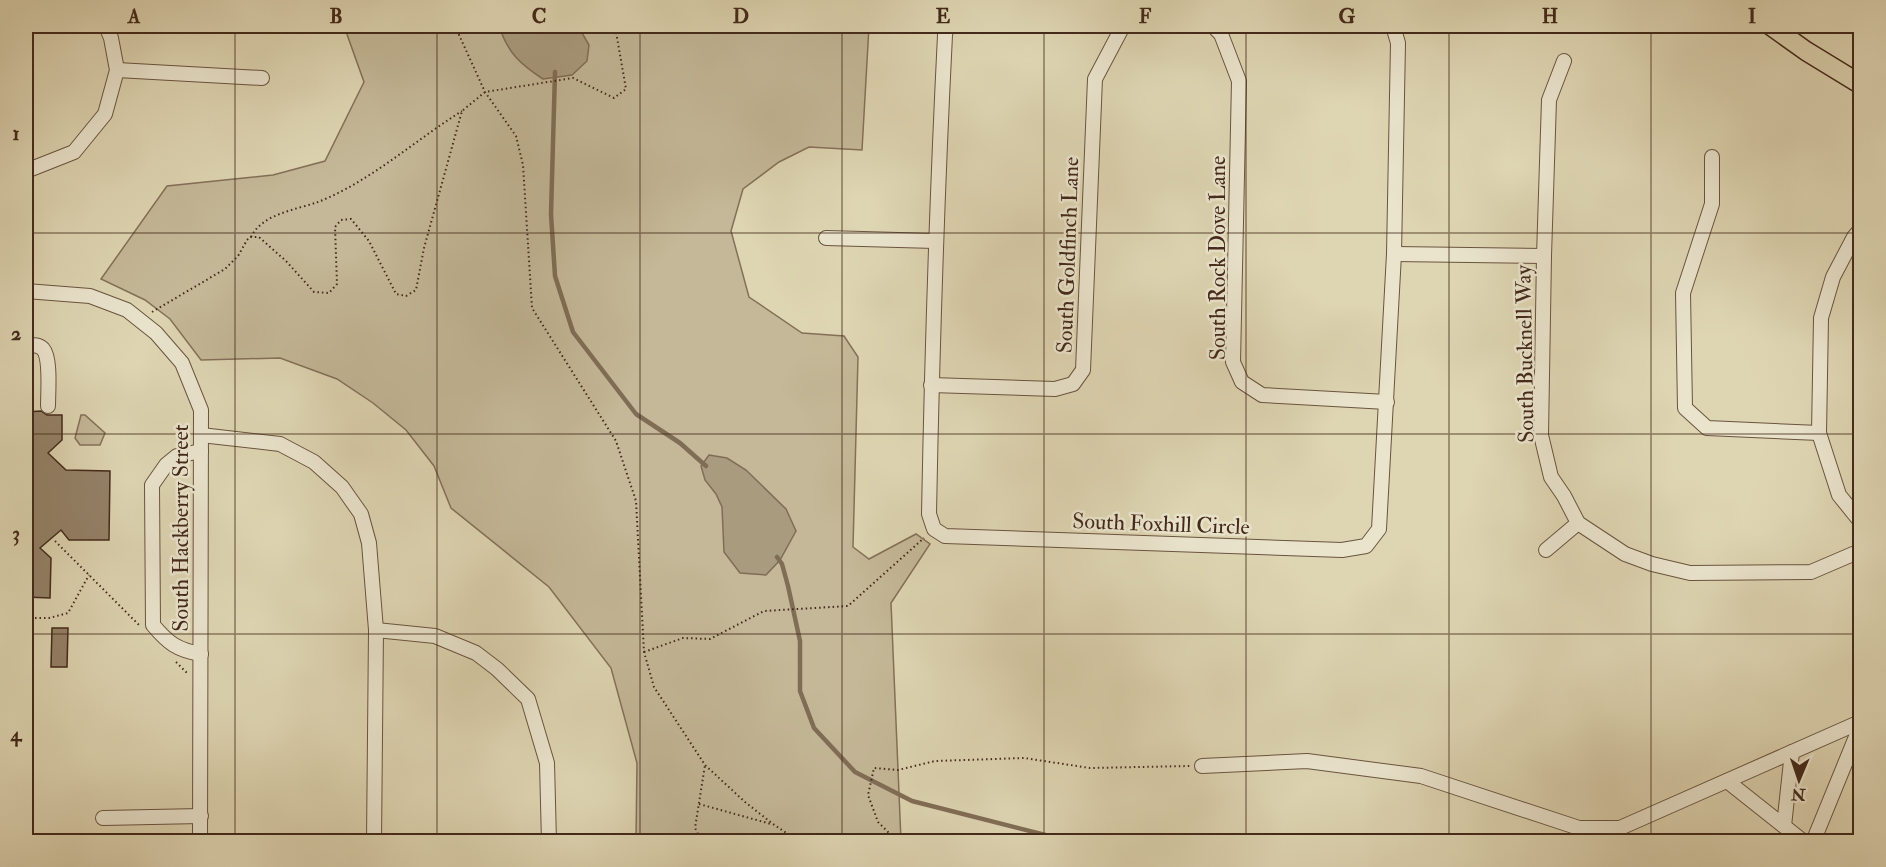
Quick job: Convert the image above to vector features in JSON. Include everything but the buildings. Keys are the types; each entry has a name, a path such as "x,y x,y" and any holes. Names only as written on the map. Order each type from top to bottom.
{"main road":[{"path":"1770,26 1860,84"}],"street":[{"path":"26,171 74,152 105,114 117,70 111,38 106,26"},
{"path":"934,529 930,514 931,385 935,241 947,26"},
{"name":"South Goldfinch Lane","path":"931,385 1055,389 1073,384 1083,370 1095,79 1123,26"},
{"name":"South Rock Dove Lane","path":"1213,26 1221,34 1239,81 1233,362 1242,382 1263,395 1387,402"},
{"name":"South Foxhill Circle","path":"934,529 945,536 1342,550 1366,546 1379,529 1387,402 1394,254 1398,43 1393,26"},
{"name":"South Bucknell Way","path":"1564,61 1549,100 1542,435 1551,477 1578,523 1625,554 1652,564 1690,573 1811,572 1860,551"},
{"path":"117,70 262,78"},
{"path":"1712,157 1712,204 1683,293 1685,408 1707,428 1819,433"},
{"path":"1860,230 1833,278 1821,318 1819,433 1839,495 1860,521"},
{"path":"826,238 935,241"},
{"path":"1394,254 1544,256"},
{"name":"South Hackberry Street","path":"26,291 90,296 128,310 156,333 182,363 201,410 200,842"},
{"path":"26,345 36,345 43,349 48,357 48,406"},
{"path":"201,435 280,444 314,462 342,487 361,514 369,543 376,630 374,842"},
{"path":"201,451 177,456 166,465 152,485 153,625 167,640 184,651 201,654"},
{"path":"1546,550 1578,523"},
{"path":"376,630 435,636 476,653 497,669 528,699 547,763 549,842"},
{"path":"1202,766 1307,761 1421,776 1579,828 1620,828 1860,722"},
{"path":"1813,842 1860,727"},
{"path":"1784,826 1792,752"},
{"path":"1727,781 1804,842"},
{"path":"103,818 201,816"}],"path":[{"path":"455,26 485,92 516,136 523,165 532,308 616,441 636,501 644,652 654,687 705,765 745,802 800,842"},
{"path":"140,320 225,269 238,256 255,228 267,219 327,198 356,183 462,111 485,92 573,78 614,98 626,89 615,26"},
{"path":"250,237 259,237 314,292 329,293 337,285 335,227 341,220 351,219 369,241 396,294 406,296 416,290 424,248 462,111"},
{"path":"644,652 683,638 710,639 764,611 848,606 934,529"},
{"path":"55,541 145,632"},
{"path":"26,618 49,618 68,613 89,575"},
{"path":"169,656 201,687"},
{"path":"898,842 878,822 868,795 874,768 898,770 934,761 1024,758 1090,768 1202,766"},
{"path":"702,842 695,828 705,765"},
{"path":"699,804 773,824"}],"shaded area":[{"path":"344,26 869,26 862,150 809,147 779,162 743,189 731,231 749,297 802,333 844,336 858,357 853,547 869,559 916,534 930,544 891,603 901,841 636,841 637,763 611,668 549,587 451,508 434,466 406,430 373,403 337,379 280,358 201,360 170,319 145,300 101,279 167,186 273,175 325,161 364,82"},
{"path":"499,26 578,26 589,45 587,61 572,75 543,79 511,51"},
{"path":"81,415 85,415 105,433 100,445 80,445 75,438"},
{"path":"709,455 727,458 746,470 786,509 796,531 780,560 766,575 740,573 724,552 722,507 716,494 705,480 701,466"}],"waterway":[{"path":"555,72 551,214 555,276 573,332 636,414 680,443 706,466"},
{"path":"777,557 782,564 800,641 800,691 814,728 855,772 912,801 1073,842"}]}
